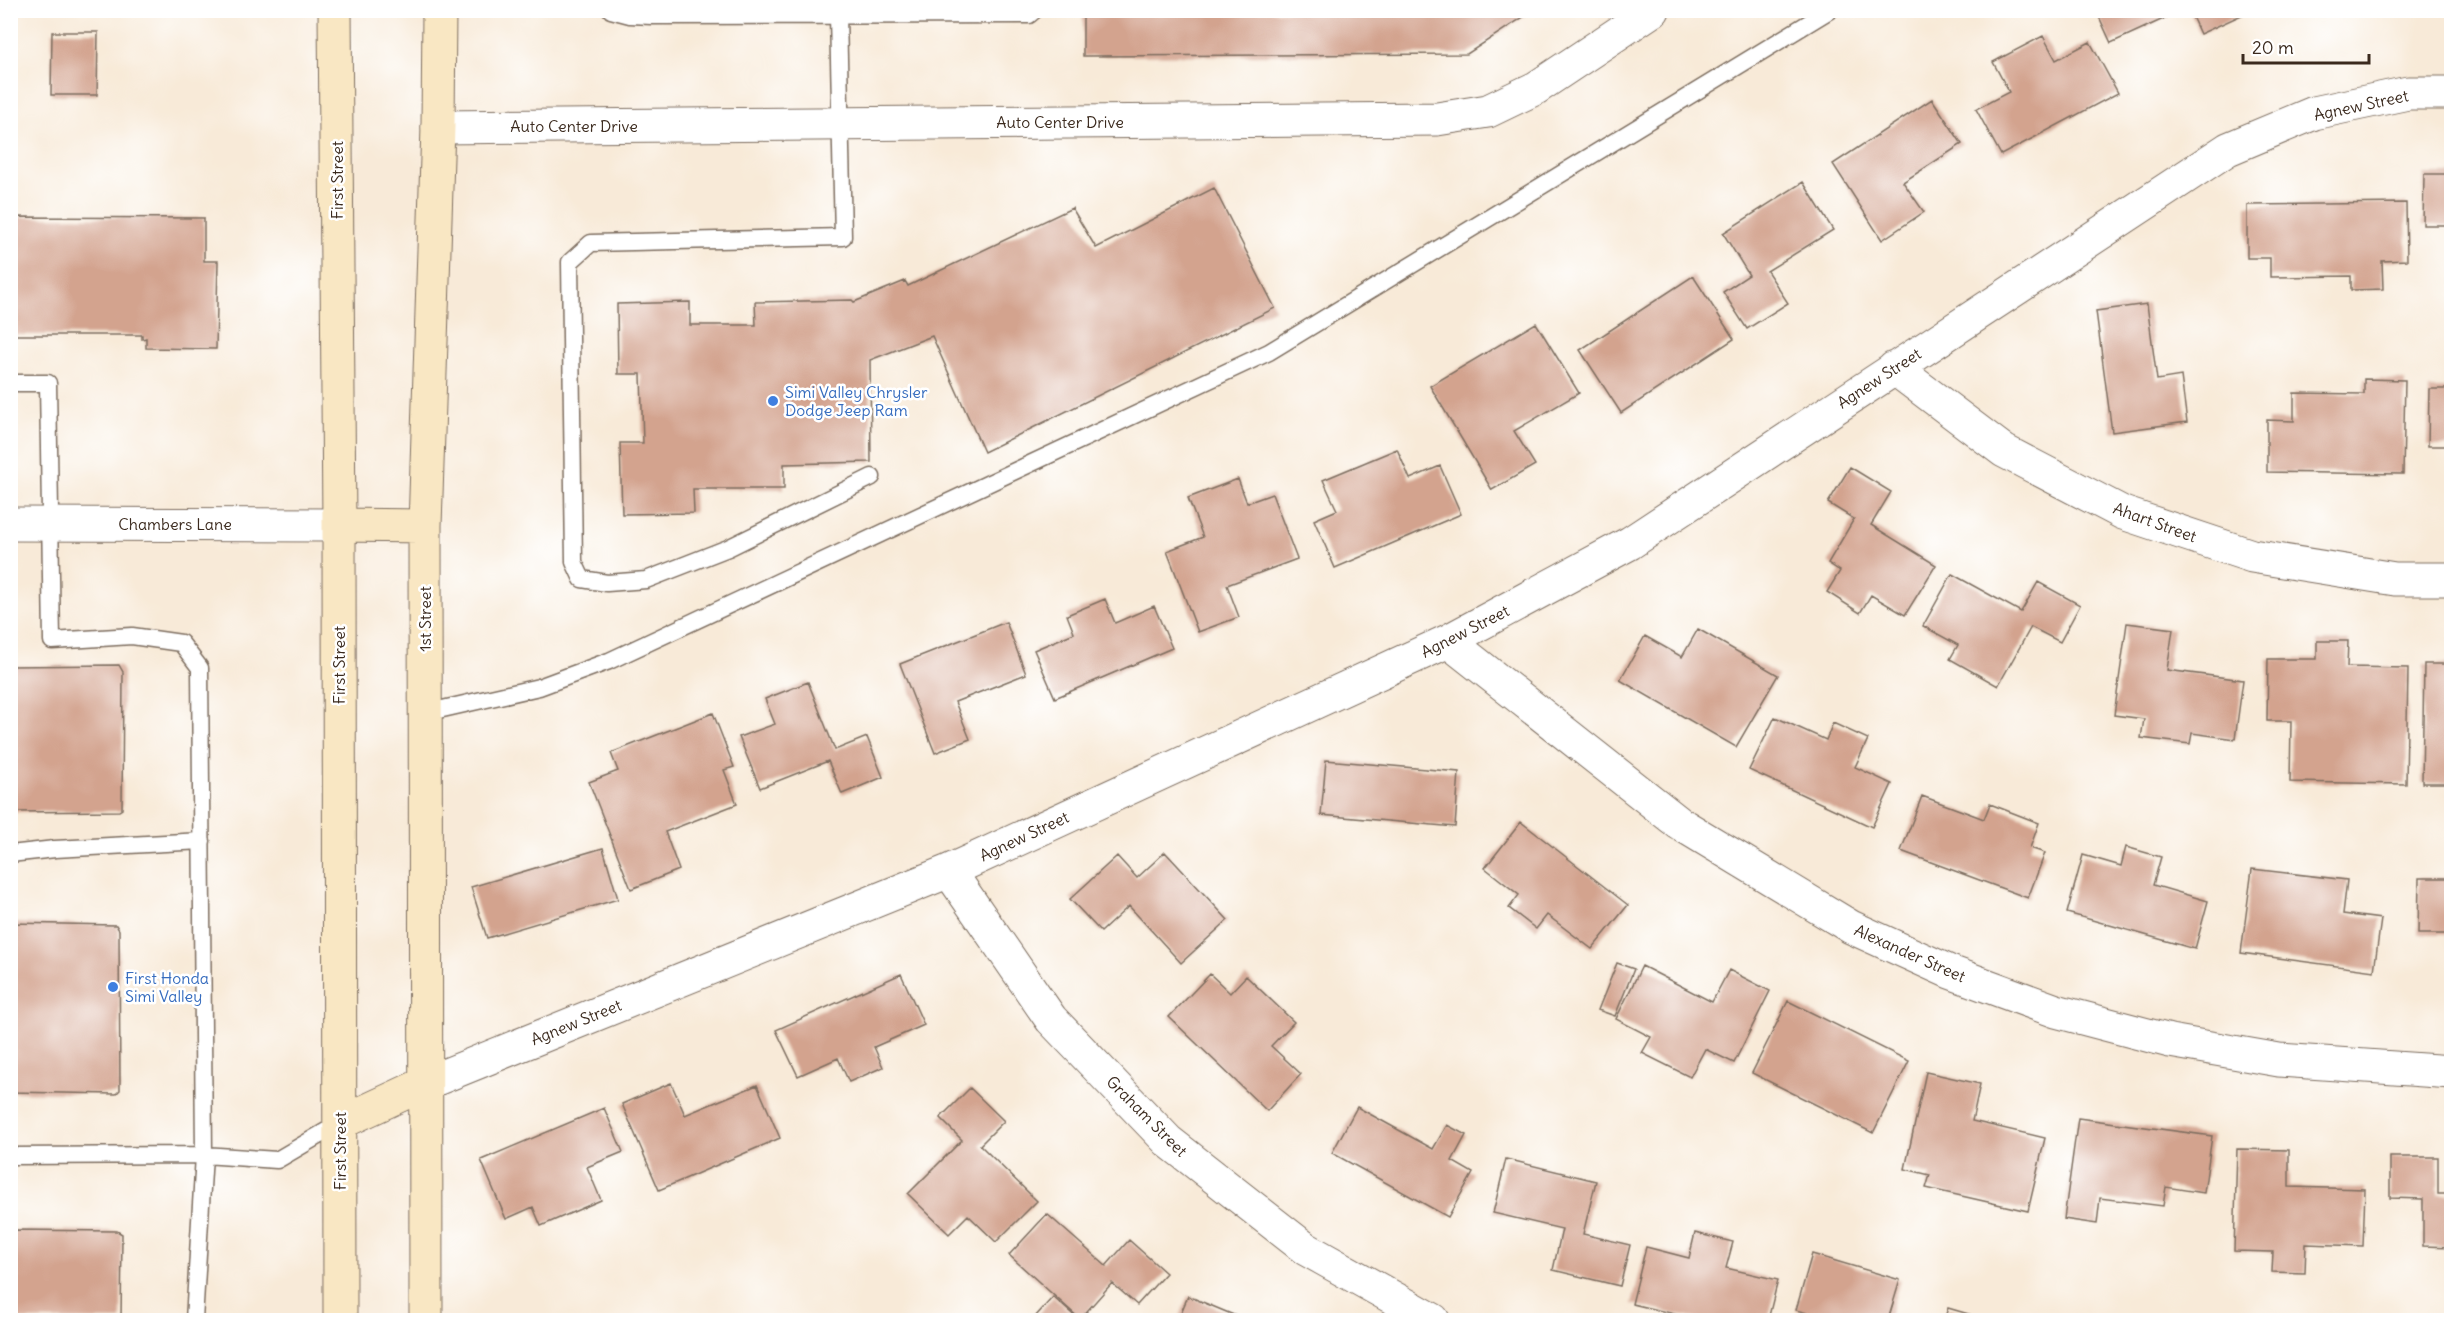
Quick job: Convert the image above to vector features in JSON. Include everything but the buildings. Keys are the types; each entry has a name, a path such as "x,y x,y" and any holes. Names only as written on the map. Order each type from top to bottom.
{"main road":[{"name":"First Street","path":"335,10 339,525 340,1320"},
{"path":"339,525 425,525 438,127 439,10"},
{"name":"1st Street","path":"425,525 425,713"},
{"path":"425,713 426,1320"},
{"path":"340,1123 424,1084"}],"street":[{"name":"Auto Center Drive","path":"438,127 1437,119 1488,111 1536,88 1653,10"},
{"name":"Agnew Street","path":"424,1084 949,871 1448,641 1630,543 2228,149 2314,113 2408,93 2451,93"},
{"name":"Ahart Street","path":"1894,368 2004,451 2123,513 2252,556 2395,579 2451,579"},
{"name":"Chambers Lane","path":"10,524 339,525"},
{"name":"Alexander Street","path":"1448,641 1679,823 1851,927 1950,972 2056,1011 2170,1041 2279,1060 2451,1071"},
{"name":"Graham Street","path":"949,871 1051,1018 1168,1141 1306,1249 1433,1320"}],"lane":[{"path":"611,10 630,15 652,16 1029,15 1035,10"},
{"path":"425,713 539,687 609,662 1269,352 1830,10"},
{"path":"838,15 843,237 591,243 570,262 574,562 582,579 607,583 646,580 728,548 872,477"},
{"path":"10,383 48,382 52,641 132,636 181,643 200,668 204,1155 194,1320"},
{"path":"10,854 55,849 202,841"},
{"path":"10,1156 204,1155 277,1160 340,1123"}],"place":[{"name":"Simi Valley Chrysler Dodge Jeep Ram","path":"773,401"},
{"name":"First Honda Simi Valley","path":"113,987"}]}
